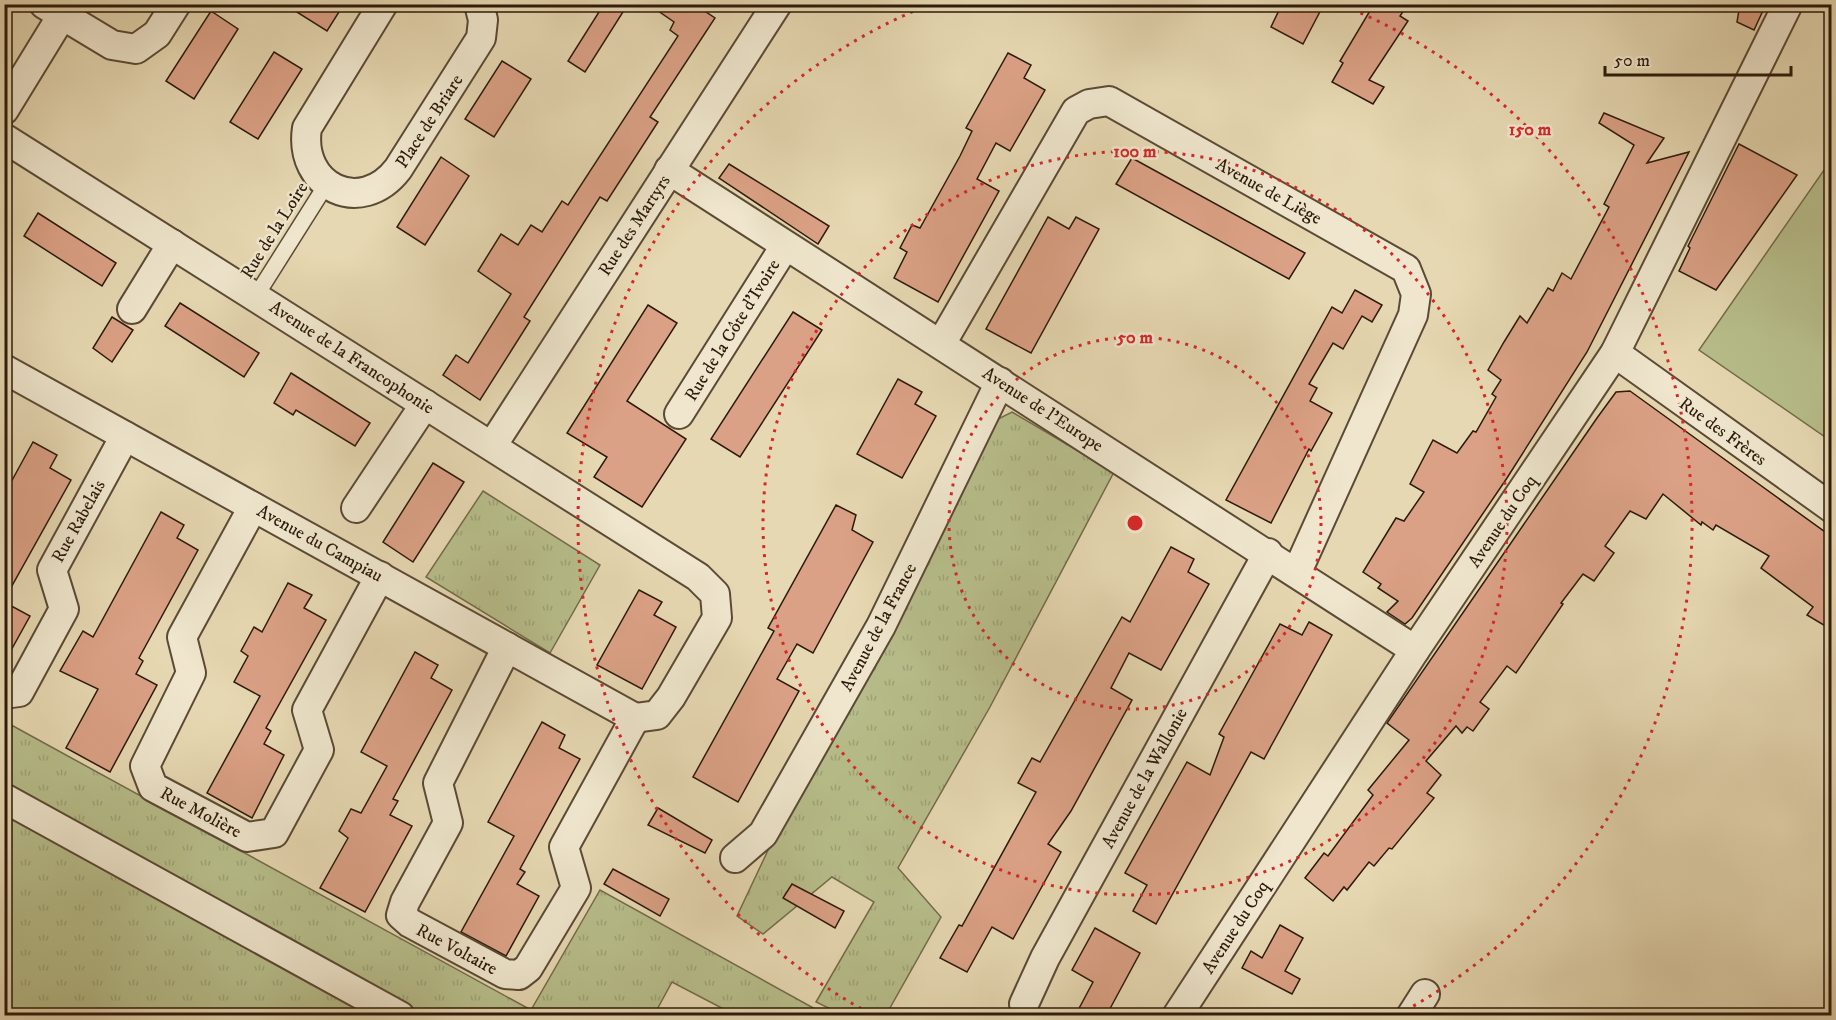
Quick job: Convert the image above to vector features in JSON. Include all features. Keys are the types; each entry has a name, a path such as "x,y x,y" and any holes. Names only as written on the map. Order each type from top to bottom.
{"street":[{"path":"4,110 53,11 112,45 136,49 157,34 176,4"},
{"path":"326,185 309,163 305,142 307,128 383,4"},
{"name":"Place de Briare","path":"326,185 354,193 370,191 390,179 409,154 474,53 483,29 479,4"},
{"name":"Rue des Martyrs","path":"492,446 777,4"},
{"name":"Avenue du Coq","path":"1177,1016 1415,650 1615,353 1788,4"},
{"name":"Avenue de Liège","path":"940,344 1076,111 1089,104 1108,101 1406,269 1416,294 1413,315 1297,572"},
{"name":"Avenue de la Francophonie","path":"4,138 698,577 715,594 717,618 657,715 635,717"},
{"name":"Avenue de l'Europe","path":"669,170 1268,553 1415,650"},
{"path":"132,309 172,244"},
{"name":"Rue de la Côte d'Ivoire","path":"679,414 786,246"},
{"name":"Rue des Frères","path":"1615,353 1832,508"},
{"name":"Avenue du Campiau","path":"4,369 635,717"},
{"name":"Avenue de la France","path":"735,858 763,834 881,626 1000,382"},
{"path":"356,508 424,404"},
{"name":"Rue Rabelais","path":"4,694 19,692 64,609 52,570 125,436"},
{"name":"Rue Molière","path":"253,507 182,637 191,673 145,766 153,787 247,837 274,833 319,750 307,710 380,576"},
{"name":"Avenue de la Wallonie","path":"1024,1004 1045,958 1268,553"},
{"name":"Rue Voltaire","path":"507,647 438,783 448,823 405,902 401,915 410,923 505,974 519,975 528,968 576,888 564,847 635,717"},
{"path":"4,798 400,1016"}],"lane":[{"name":"Rue de la Loire","path":"256,296 326,185"}],"green space":[{"path":"1824,170 1832,176 1831,441 1699,350"},
{"path":"1012,412 1114,472 990,707 898,868 941,917 886,1015 843,1015 816,1002 874,902 832,877 763,934 737,916 770,846 994,421"},
{"path":"483,491 600,565 550,653 426,577"},
{"path":"4,721 531,1010 600,890 826,1015 735,1015 672,982 654,1015 5,1015"}],"building":[{"path":"284,4 344,4 327,31"},
{"path":"604,4 628,4 585,72 568,61"},
{"path":"648,4 694,4 715,18 650,117 658,122 607,201 600,197 524,317 530,321 480,400 443,375 456,355 468,363 511,294 478,271 501,234 518,245 531,225 542,232 562,201 568,205 678,36 670,30 674,22"},
{"path":"1282,4 1324,4 1303,44 1271,27"},
{"path":"1374,4 1408,4 1400,16 1408,21 1369,80 1384,87 1373,104 1332,82 1343,63 1340,61"},
{"path":"1740,4 1766,4 1754,30 1737,22"},
{"path":"211,11 238,29 194,99 166,81"},
{"path":"274,52 302,69 258,139 230,122"},
{"path":"1008,53 1031,65 1024,78 1045,90 1010,151 996,143 977,179 999,191 938,302 894,278 907,252 900,248 912,225 920,228 960,156 972,131 966,128"},
{"path":"502,61 531,79 494,137 465,119"},
{"path":"1604,113 1664,138 1647,163 1689,152 1587,352 1507,478 1412,618 1405,624 1387,612 1398,601 1378,588 1381,584 1363,572 1396,518 1404,521 1424,492 1410,484 1433,440 1457,453 1473,431 1476,432 1496,397 1492,394 1501,380 1488,370 1504,342 1520,316 1527,323 1548,288 1553,291 1562,273 1571,279 1609,207 1604,204 1634,145 1599,123"},
{"path":"1739,144 1797,175 1716,290 1679,271 1690,248 1688,246"},
{"path":"441,157 469,176 425,245 397,227"},
{"path":"1132,158 1305,253 1289,279 1116,184"},
{"path":"729,164 829,226 818,244 719,178"},
{"path":"38,213 116,263 102,286 24,236"},
{"path":"1048,217 1069,229 1076,217 1099,229 1031,353 986,329"},
{"path":"1355,290 1382,305 1372,322 1362,316 1343,349 1333,343 1309,384 1317,388 1310,401 1332,413 1311,451 1309,449 1271,523 1226,500 1332,307 1342,313"},
{"path":"180,303 259,353 244,377 165,326"},
{"path":"648,305 677,323 627,401 686,439 642,507 594,477 607,457 567,433"},
{"path":"793,312 822,330 740,457 711,439"},
{"path":"112,317 133,330 112,362 93,348"},
{"path":"291,373 370,423 355,446 296,410 293,415 274,403"},
{"path":"898,379 922,392 915,404 936,416 902,478 857,454"},
{"path":"1630,391 1832,537 1832,630 1807,615 1813,607 1761,568 1769,556 1716,525 1713,530 1702,522 1701,525 1663,494 1646,519 1630,511 1605,546 1614,553 1594,581 1583,574 1561,603 1563,604 1516,673 1507,666 1480,702 1489,709 1473,731 1467,727 1462,733 1456,726 1426,761 1441,775 1427,793 1434,798 1392,849 1389,848 1374,866 1369,862 1347,890 1344,887 1333,901 1305,878 1324,853 1328,856 1373,795 1368,790 1409,740 1387,723 1616,392"},
{"path":"33,442 57,455 50,468 71,480 4,600 4,495"},
{"path":"433,463 464,482 413,562 383,542"},
{"path":"836,505 856,515 852,530 873,542 813,653 797,644 777,679 799,691 738,802 693,777 774,631 768,628"},
{"path":"161,512 184,525 177,538 198,550 139,658 143,661 136,674 157,685 110,772 66,748 98,689 60,671 83,631 93,637"},
{"path":"1171,547 1194,559 1188,572 1209,584 1161,670 1129,653 1111,688 1132,700 1071,811 1048,844 1061,852 1013,939 992,927 967,972 940,958 959,925 962,926 1036,792 1018,783 1032,758 1040,762 1122,617 1130,622"},
{"path":"288,583 312,595 304,608 326,620 266,728 271,731 264,744 284,755 252,818 207,793 260,696 234,682 248,656 241,651 254,627 262,632"},
{"path":"639,590 662,602 654,615 676,627 642,689 597,665"},
{"path":"4,602 30,616 4,663"},
{"path":"1309,622 1332,635 1264,759 1251,752 1156,924 1133,911 1147,885 1125,873 1187,762 1210,775 1224,737 1219,734 1280,624 1302,635"},
{"path":"415,652 438,665 431,678 452,690 393,799 398,801 390,815 412,826 365,912 320,888 348,838 339,831 351,809 361,813 387,766 361,752"},
{"path":"542,722 565,735 559,748 580,759 520,869 525,872 517,884 539,896 506,956 461,932 514,836 488,822"},
{"path":"658,808 712,840 705,853 648,825"},
{"path":"613,869 669,899 660,916 604,884"},
{"path":"792,884 844,911 835,928 783,898"},
{"path":"1280,925 1303,938 1285,971 1300,979 1292,994 1242,968 1251,951 1262,958"},
{"path":"1095,928 1140,953 1106,1016 1075,1016 1093,982 1072,970"}]}
